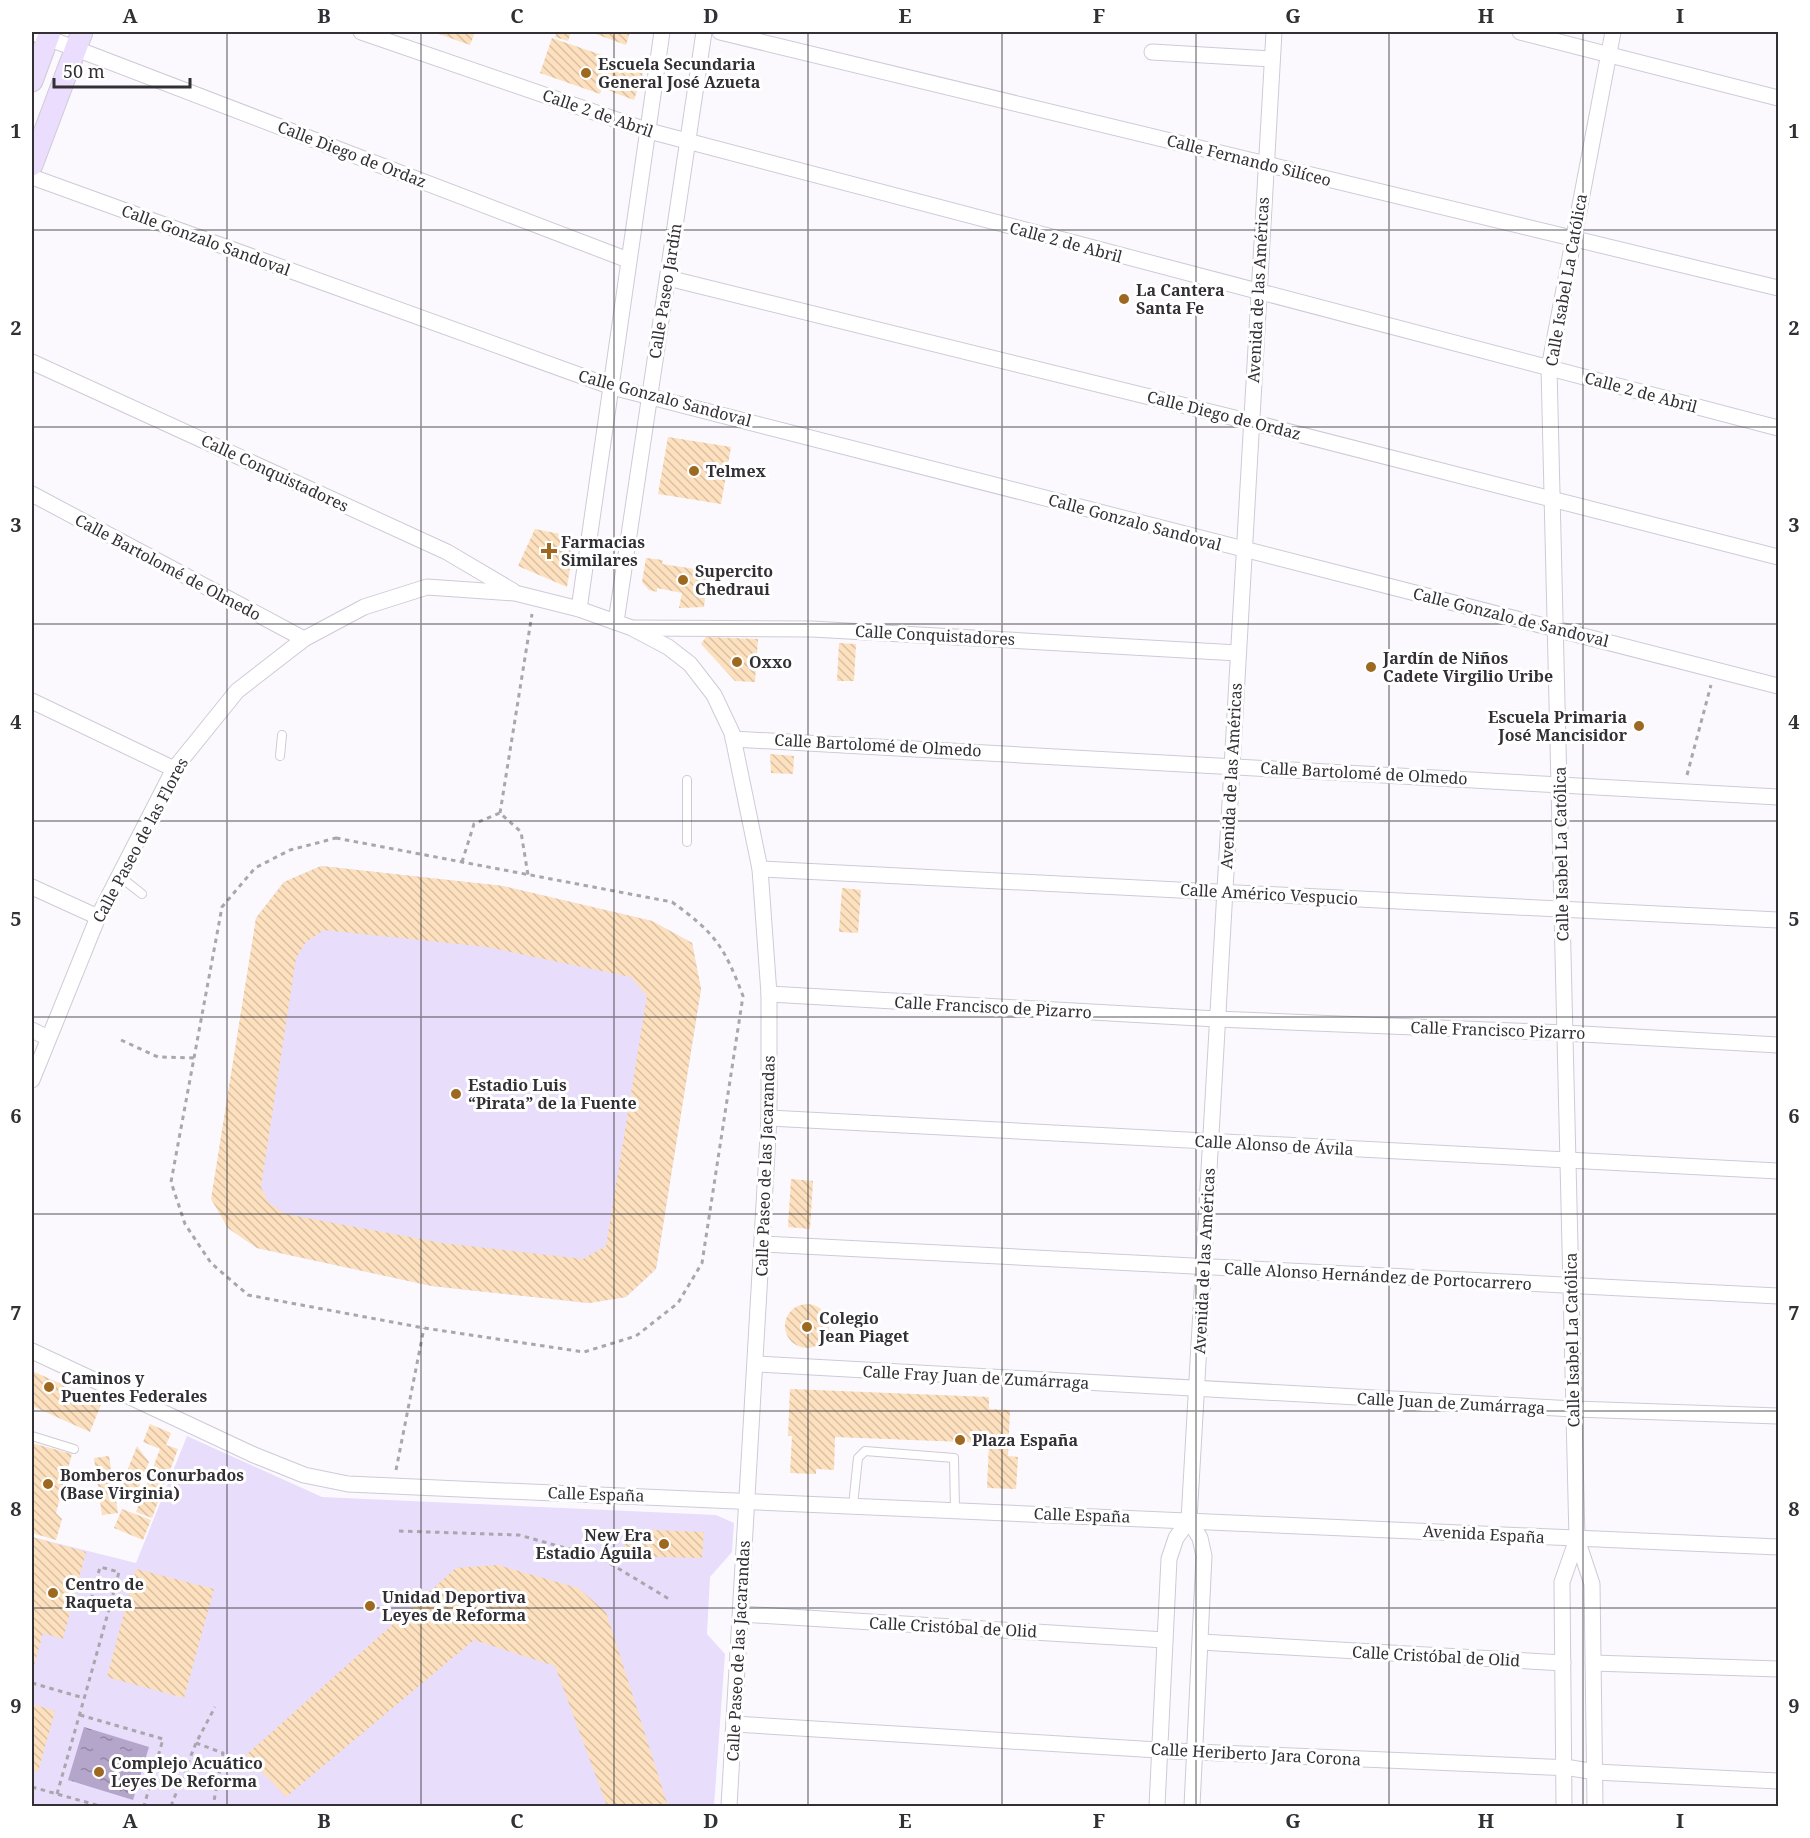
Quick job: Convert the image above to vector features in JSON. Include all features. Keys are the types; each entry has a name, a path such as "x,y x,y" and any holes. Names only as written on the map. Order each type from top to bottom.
{"main road":[{"path":"32,81 43,33"},
{"path":"32,165 79,40"}],"street":[{"name":"Calle 2 de Abril","path":"361,32 648,131 1779,428"},
{"path":"579,609 662,32"},
{"name":"Calle Paseo Jardín","path":"616,622 704,32"},
{"name":"Calle Fernando Silíceo","path":"720,32 1779,288"},
{"name":"Avenida de las Américas","path":"1157,1806 1169,1559 1176,1538 1189,1520 1259,293 1264,164 1274,32"},
{"path":"1520,32 1779,98"},
{"name":"Calle Isabel La Católica","path":"1595,1806 1592,1584 1577,1539 1549,368 1613,32"},
{"name":"Calle Diego de Ordaz","path":"43,33 79,40 628,260"},
{"path":"1152,52 1272,59"},
{"name":"Calle Gonzalo Sandoval","path":"32,177 612,387 1244,550"},
{"name":"Calle Diego de Ordaz","path":"668,278 1251,422 1779,557"},
{"name":"Calle Conquistadores","path":"32,362 447,552 515,592"},
{"name":"Calle Bartolomé de Olmedo","path":"32,494 304,639"},
{"name":"Calle Gonzalo de Sandoval","path":"1244,550 1779,686"},
{"name":"Calle Paseo de las Flores","path":"32,1080 98,916 118,875 174,769 237,691 304,639 364,607 426,587 515,592 579,609"},
{"name":"Calle Paseo de las Jacarandas","path":"579,609 632,628 668,647 690,664 714,695 733,739 760,869 769,994 769,1118 729,1806"},
{"name":"Calle Conquistadores","path":"632,628 812,629 1238,652"},
{"path":"32,700 174,769"},
{"name":"Calle Bartolomé de Olmedo","path":"733,739 1779,797"},
{"name":"Calle Américo Vespucio","path":"760,869 1779,920"},
{"path":"32,887 98,916"},
{"name":"Calle Francisco de Pizarro","path":"769,994 1217,1019"},
{"name":"Calle Francisco Pizarro","path":"1217,1019 1565,1033 1779,1045"},
{"path":"32,1030 48,1038"},
{"name":"Calle Alonso de Ávila","path":"769,1118 1779,1171"},
{"name":"Calle Alonso Hernández de Portocarrero","path":"763,1244 1779,1296"},
{"name":"Calle España","path":"32,1351 254,1455 304,1475 348,1484 1189,1520"},
{"name":"Calle Fray Juan de Zumárraga","path":"756,1364 1196,1389"},
{"name":"Calle Juan de Zumárraga","path":"1196,1389 1574,1409 1779,1416"},
{"name":"Avenida de las Américas","path":"1189,1520 1200,1538 1204,1556 1192,1806"},
{"name":"Avenida España","path":"1189,1520 1779,1547"},
{"name":"Calle Isabel La Católica","path":"1564,1806 1562,1582 1577,1539"},
{"name":"Calle Cristóbal de Olid","path":"741,1614 1165,1640"},
{"name":"Calle Cristóbal de Olid","path":"1201,1642 1563,1663"},
{"path":"1593,1663 1779,1669"},
{"name":"Calle Heriberto Jara Corona","path":"734,1724 1158,1750 1564,1768 1595,1772 1779,1781"}],"lane":[{"path":"280,756 282,735"},
{"path":"687,780 687,842"},
{"path":"118,875 142,894"},
{"path":"32,1436 74,1449"},
{"path":"854,1505 858,1458 865,1450 954,1458 956,1464 955,1510"}],"path":[{"path":"500,813 535,597"},
{"path":"1683,791 1715,669"},
{"path":"462,862 474,824 500,813"},
{"path":"500,813 521,832 528,875"},
{"path":"336,838 528,875 672,902 706,926 729,958 743,996 702,1263 678,1303 636,1336 584,1352 424,1328 248,1295 211,1263 185,1224 171,1182 222,907 255,868 290,850 336,838"},
{"path":"121,1040 158,1057 194,1058"},
{"path":"393,1486 424,1328"},
{"path":"399,1531 519,1535 601,1558 669,1599"},
{"path":"57,1794 80,1715 84,1698 110,1605 119,1572 100,1567 91,1600 110,1605"},
{"path":"32,1683 84,1698"},
{"path":"171,1806 196,1743 215,1707"},
{"path":"80,1715 164,1739 144,1806"},
{"path":"196,1743 223,1753 213,1806"},
{"path":"32,1787 100,1806"}],"shaded area":[{"name":"Estadio Luis “Pirata” de la Fuente","path":"321,866 503,886 652,921 692,943 701,989 656,1269 626,1297 589,1303 432,1286 257,1248 228,1228 256,918 284,882"},
{"name":"Unidad Deportiva Leyes de Reforma","path":"187,1436 322,1497 716,1515 734,1523 732,1552 710,1577 707,1634 725,1654 714,1806 32,1806 32,1537 136,1563"}],"water":[{"path":"84,1727 149,1747 133,1800 68,1780"}],"building":[{"path":"433,32 475,32 470,45"},
{"path":"557,32 571,32 568,41 555,37"},
{"path":"590,32 630,32 626,45"},
{"path":"552,38 631,65 630,68 643,73 634,100 602,88 600,94 540,73"},
{"name":"Telmex","path":"668,437 731,447 721,504 658,494"},
{"name":"Farmacias Similares","path":"535,529 575,537 567,587 518,566"},
{"name":"Supercito Chedraui","path":"646,558 663,560 662,564 708,571 704,607 679,608 682,593 657,588 657,592 649,590 642,582"},
{"name":"Oxxo","path":"706,637 758,639 755,682 735,681 701,644"},
{"path":"839,643 856,644 854,681 837,681"},
{"path":"770,754 794,756 793,774 771,773"},
{"path":"321,866 503,886 652,921 692,943 701,989 656,1269 626,1297 589,1303 432,1286 257,1248 228,1228 211,1199 256,918 284,882","holes":["324,930 487,947 631,977 647,996 606,1246 583,1259 442,1243 285,1214 268,1202 261,1187 296,958 306,942"]},
{"path":"842,888 861,890 858,933 839,932"},
{"path":"791,1179 813,1181 810,1229 788,1227"},
{"name":"Colegio Jean Piaget","path":"807,1304 823,1310 829,1326 823,1342 807,1348 791,1342 785,1326 791,1310"},
{"name":"Caminos y Puentes Federales","path":"32,1371 102,1402 90,1432 32,1406"},
{"name":"Plaza España","path":"790,1389 989,1397 989,1409 1010,1410 1008,1456 1018,1457 1016,1489 987,1488 989,1443 835,1437 834,1470 816,1469 816,1474 790,1473 792,1436 788,1436"},
{"path":"150,1424 171,1433 166,1445 178,1449 152,1518 136,1512 160,1449 143,1442"},
{"name":"Bomberos Conurbados (Base Virginia)","path":"32,1443 72,1454 56,1513 62,1519 56,1540 32,1533"},
{"path":"137,1446 149,1462 134,1500 121,1486"},
{"path":"109,1456 118,1513 102,1515 94,1458"},
{"path":"122,1509 151,1520 143,1540 114,1528"},
{"name":"New Era Estadio Águila","path":"627,1529 704,1532 702,1558 623,1556"},
{"name":"Centro de Raqueta","path":"32,1537 86,1552 63,1639 43,1633 32,1673"},
{"path":"498,1565 578,1588 606,1612 668,1806 607,1806 555,1666 474,1640 286,1797 246,1755 456,1568"},
{"path":"136,1569 214,1589 184,1698 107,1677"},
{"path":"32,1704 55,1711 38,1772 32,1770"}],"place":[{"name":"Escuela Secundaria General José Azueta","path":"586,73"},
{"name":"La Cantera Santa Fe","path":"1124,299"},
{"name":"Telmex","path":"694,471"},
{"name":"Farmacias Similares","path":"549,551"},
{"name":"Supercito Chedraui","path":"683,580"},
{"name":"Oxxo","path":"737,662"},
{"name":"Jardín de Niños Cadete Virgilio Uribe","path":"1371,667"},
{"name":"Escuela Primaria José Mancisidor","path":"1639,726"},
{"name":"Estadio Luis “Pirata” de la Fuente","path":"456,1094"},
{"name":"Colegio Jean Piaget","path":"807,1327"},
{"name":"Caminos y Puentes Federales","path":"49,1387"},
{"name":"Plaza España","path":"960,1440"},
{"name":"Bomberos Conurbados (Base Virginia)","path":"48,1484"},
{"name":"New Era Estadio Águila","path":"664,1544"},
{"name":"Centro de Raqueta","path":"53,1593"},
{"name":"Unidad Deportiva Leyes de Reforma","path":"370,1606"},
{"name":"Complejo Acuático Leyes De Reforma","path":"99,1772"}]}
